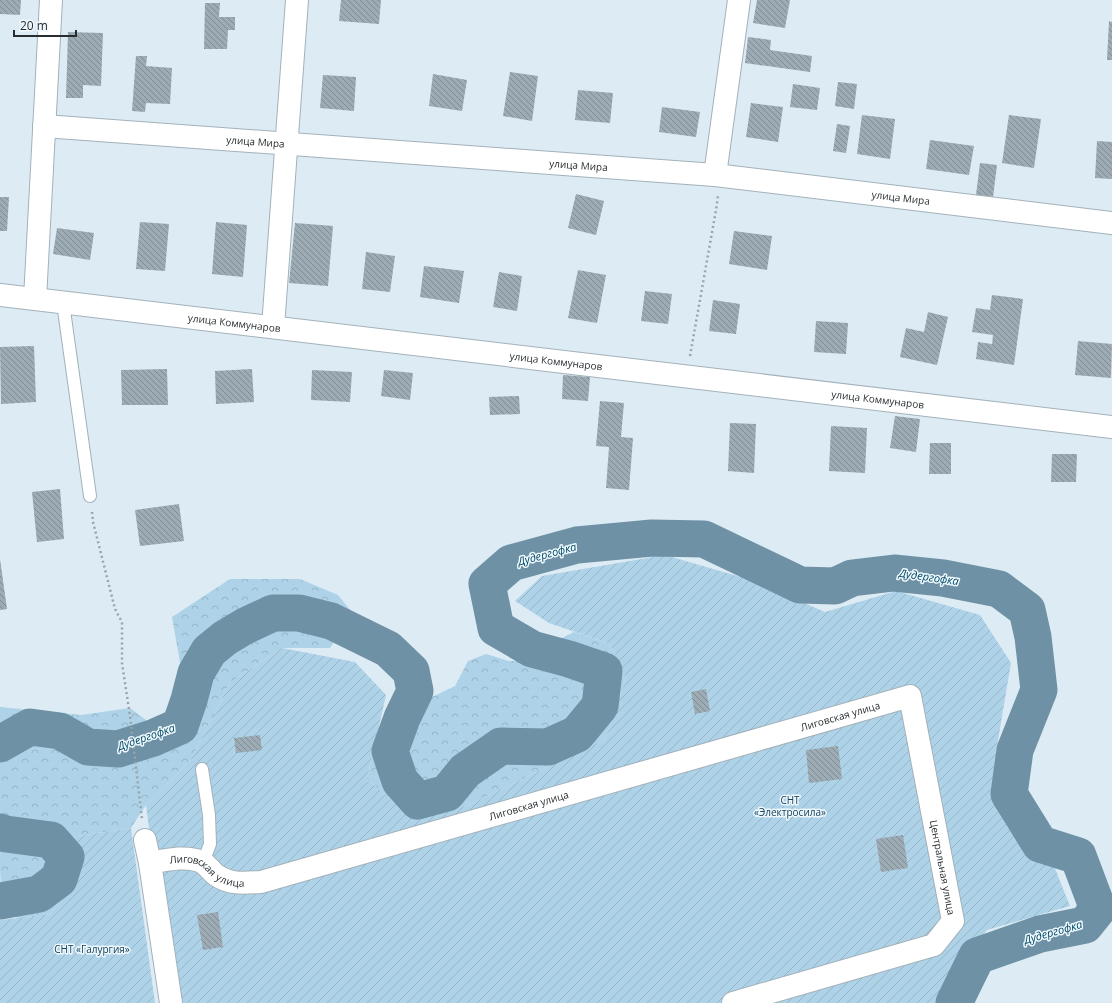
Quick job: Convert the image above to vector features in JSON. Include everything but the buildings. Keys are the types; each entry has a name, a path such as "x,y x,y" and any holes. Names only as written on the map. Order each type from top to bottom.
{"street":[{"path":"35,299 51,0"},
{"path":"273,327 297,0"},
{"path":"716,175 739,0"},
{"name":"улица Мира","path":"44,126 716,175 1112,223"},
{"name":"улица Коммунаров","path":"0,295 1112,427"},
{"name":"Лиговская улица","path":"150,863 166,860 190,859 203,863 215,874 226,881 239,883 261,882 910,696"},
{"name":"Центральная улица","path":"733,1003 934,945 953,921 910,696"},
{"path":"145,840 150,863 171,1003"}],"lane":[{"path":"63,303 90,496"},
{"path":"202,769 209,815 210,844 203,863"}],"path":[{"path":"686,376 716,210 718,188 716,175"},
{"path":"90,496 93,522 115,609 122,622 122,663 145,840"}],"green space":[{"name":"СНТ «Электросила»","path":"665,555 751,580 825,612 896,591 980,615 1011,663 996,752 1005,823 1054,866 1070,906 987,930 940,991 937,1003 171,1003 146,805 190,761 230,683 282,648 355,662 386,695 367,779 403,810 467,806 605,739 626,679 610,644 549,623 515,601 542,576"},
{"path":"230,579 300,579 338,595 351,611 330,648 282,648 230,683 190,761 146,805 131,828 71,837 80,876 50,914 18,918 6,913 1,889 0,868 0,707 81,715 130,708 150,723 170,713 182,674 172,617"},
{"path":"574,632 610,644 626,679 605,739 467,806 403,810 367,779 379,727 401,703 432,697 455,686 468,661 486,654 509,661 531,661 548,645"},
{"name":"СНТ «Галургия»","path":"131,828 155,1003 0,1003 0,920 50,914 80,876 71,837"}],"waterway":[{"name":"Дудергофка","path":"0,744 30,727 60,731 88,747 118,749 153,738 180,726 196,673 209,651 225,638 245,626 273,613 299,613 331,621 388,649 411,671 415,691 402,718 390,751 400,781 418,801 447,793 465,771 501,746 548,747 577,734 600,706 604,671 569,659 532,649 496,628 487,584 511,563 577,545 652,538 704,539 800,585 835,586 852,578 894,573 943,578 999,589 1027,610 1033,637 1039,690 1015,750 1009,794 1040,844 1078,856 1098,909 1085,925 1040,934 977,956 954,1003"},
{"name":"Дудергофка","path":"0,832 51,840 66,857 59,879 39,894 0,901"}]}
